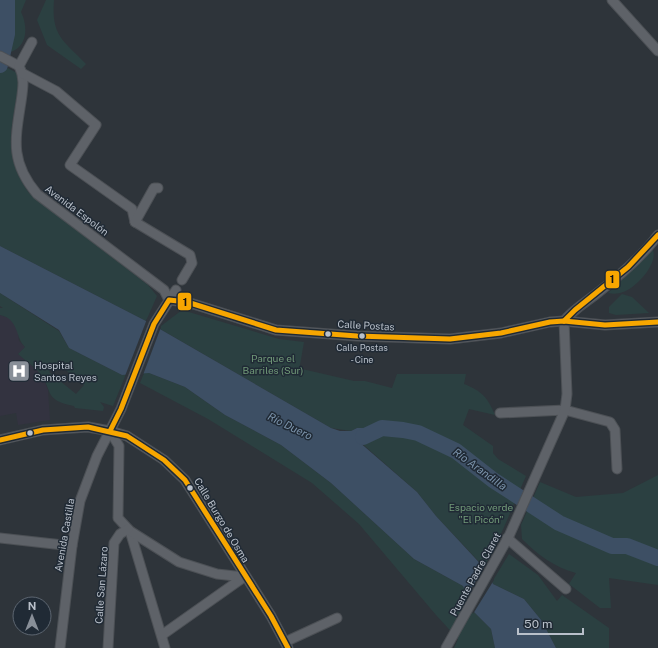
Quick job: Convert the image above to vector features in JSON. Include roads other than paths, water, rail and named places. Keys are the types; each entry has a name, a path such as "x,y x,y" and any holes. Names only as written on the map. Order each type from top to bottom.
{"street":[{"path":"612,0 658,51"},
{"path":"18,67 32,42"},
{"path":"0,56 56,91 96,125 70,165 132,209 135,222 142,228 190,255 192,263 182,280"},
{"name":"Avenida Espolón","path":"18,67 24,80 15,150 17,162 27,181 37,194 164,290 169,301"},
{"path":"135,222 154,188 158,188"},
{"path":"565,410 564,321 573,311 595,295 649,247 658,235"},
{"name":"Avenida Castilla","path":"60,648 72,546 80,501 97,456 121,409 154,324 176,290"},
{"name":"Calle Postas","path":"169,301 187,302 276,330 357,336 450,339 564,321 605,325 658,322"},
{"path":"500,413 565,410 604,419 613,425 617,470"},
{"name":"Puente Padre Claret","path":"446,648 455,635 507,538 565,410"},
{"name":"Calle Burgo de Osma","path":"0,440 43,430 88,427 127,436 164,460 185,480 244,577 271,616 286,645"},
{"path":"110,431 119,446 118,518 129,530 179,562 217,574 244,577"},
{"path":"129,530 165,648"},
{"name":"Calle San Lázaro","path":"108,648 114,542 120,534 129,530"},
{"path":"0,538 72,546"},
{"path":"507,538 566,588"},
{"path":"162,635 244,577"},
{"path":"286,645 337,618"}],"water":[{"name":"Río Duero","path":"0,246 146,321 331,428 340,431 351,431 357,428 382,428 381,432 358,441 417,492 436,516 488,572 493,584 524,599 542,621 556,648 495,648 491,629 474,612 463,586 414,559 331,483 281,445 225,415 185,387 149,373 122,375 69,348 59,330 0,293"}],"waterway":[{"path":"0,65 7,34 7,0"},
{"name":"Río Arandilla","path":"363,437 382,428 418,433 456,451 493,480 559,523 612,546 627,546 658,558"}],"place":[{"name":"Calle Postas - Cine","path":"362,336"},
{"name":"Hospital Santos Reyes","path":"19,371"}],"park label":[{"name":"Parque el Barriles (Sur)","path":"273,364"},
{"name":"Espacio verde \"El Picón\"","path":"481,512"}]}
